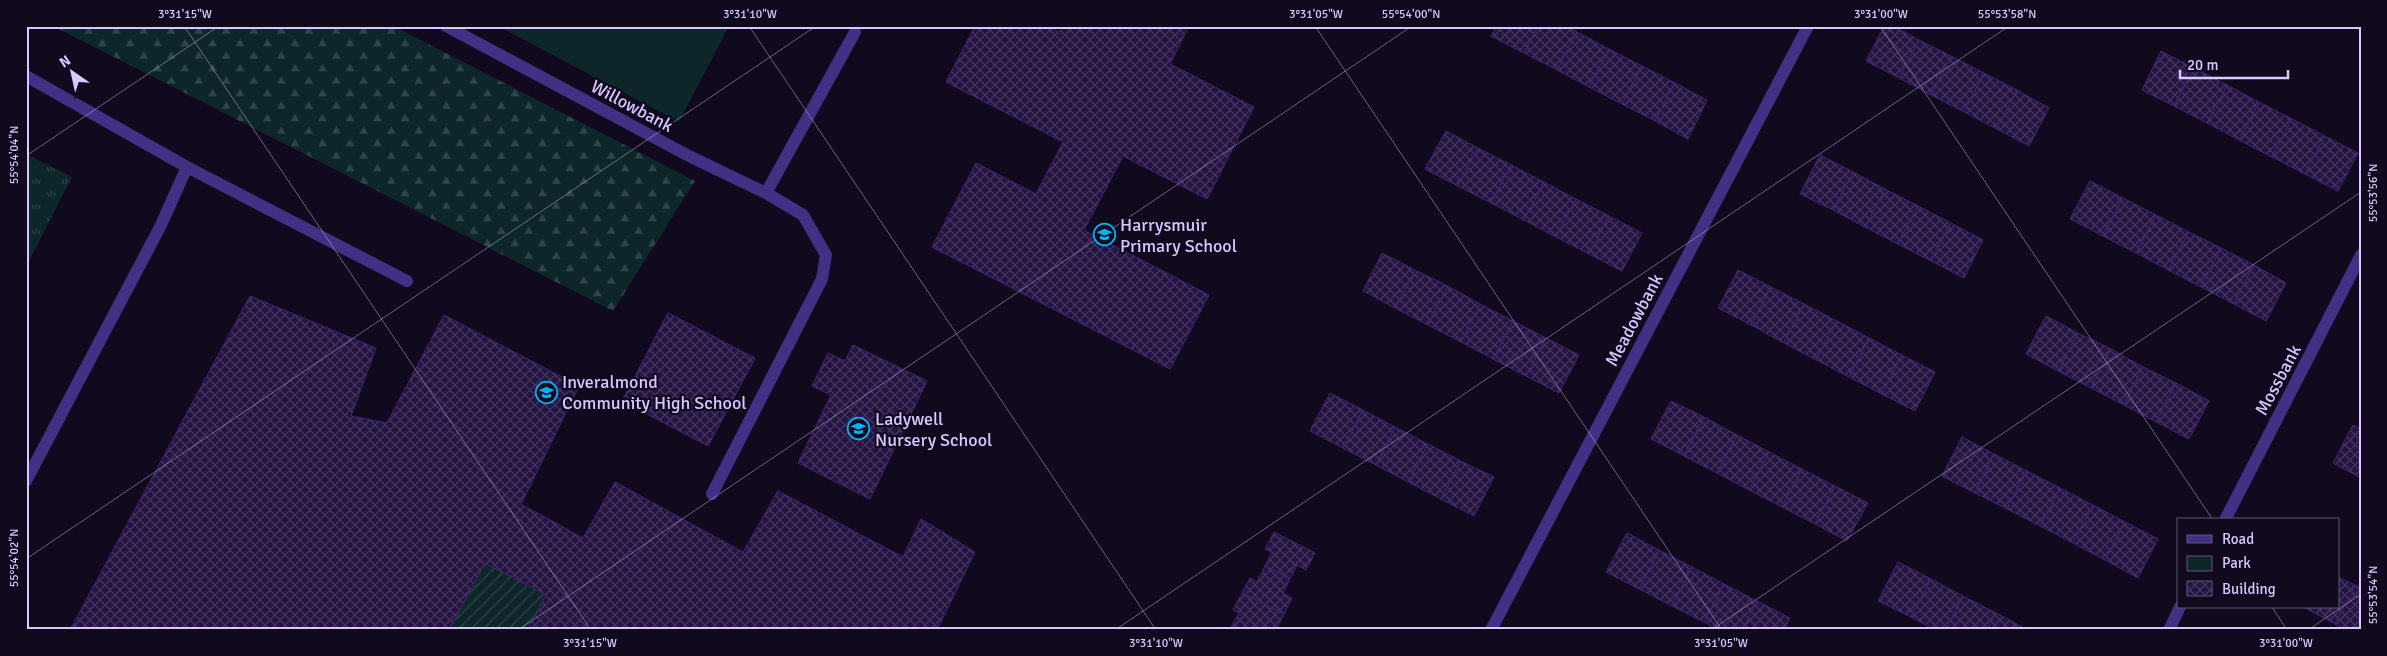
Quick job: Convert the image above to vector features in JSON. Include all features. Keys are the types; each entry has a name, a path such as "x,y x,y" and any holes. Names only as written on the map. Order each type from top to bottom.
{"street":[{"name":"Willowbank","path":"446,26 689,156 766,193 803,215 826,255 822,280 712,494"},
{"name":"Meadowbank","path":"1491,630 1808,26"},
{"path":"766,193 855,32"},
{"path":"26,76 187,167 407,282"},
{"path":"26,481 161,225 187,167"},
{"name":"Mossbank","path":"2226,518 2361,255"},
{"path":"2169,630 2180,608"}],"green space":[{"path":"53,26 393,26 695,181 613,311"},
{"path":"498,26 729,26 679,122"},
{"path":"26,154 72,177 26,267"},
{"path":"485,563 546,595 527,630 449,630"}],"building":[{"path":"975,26 1047,26 1059,32 1063,26 1189,26 1170,64 1254,107 1207,199 1123,156 1084,230 1209,295 1170,369 932,247 976,163 1036,194 1063,142 946,82"},
{"path":"1497,26 1538,26 1524,53 1491,36"},
{"path":"1538,26 1565,26 1577,32 1557,70 1524,53"},
{"path":"1884,26 1893,26 1919,40 1899,78 1866,61"},
{"path":"1577,32 1609,49 1589,87 1557,70"},
{"path":"1919,40 1951,56 1931,95 1899,78"},
{"path":"1609,49 1642,66 1622,104 1589,87"},
{"path":"2161,51 2194,68 2174,106 2142,90"},
{"path":"1951,56 1984,73 1964,112 1931,95"},
{"path":"1642,66 1675,83 1655,121 1622,104"},
{"path":"2194,68 2227,85 2207,123 2174,106"},
{"path":"1984,73 2017,90 1997,129 1964,112"},
{"path":"1675,83 1707,100 1688,139 1655,121"},
{"path":"2227,85 2259,102 2239,140 2207,123"},
{"path":"2017,90 2049,108 2029,146 1997,129"},
{"path":"2259,102 2292,119 2272,157 2239,140"},
{"path":"2292,119 2325,136 2305,174 2272,157"},
{"path":"1446,131 1478,148 1458,186 1425,169"},
{"path":"2325,136 2358,153 2338,191 2305,174"},
{"path":"1478,148 1511,165 1491,203 1458,186"},
{"path":"1820,155 1853,172 1833,210 1800,194"},
{"path":"1511,165 1544,182 1524,220 1491,203"},
{"path":"1853,172 1885,189 1865,227 1833,210"},
{"path":"2090,181 2123,198 2103,236 2070,219"},
{"path":"1544,182 1576,199 1556,237 1524,220"},
{"path":"1885,189 1918,206 1898,244 1865,227"},
{"path":"2123,198 2156,215 2136,253 2103,236"},
{"path":"1576,199 1609,216 1589,254 1556,237"},
{"path":"1918,206 1951,223 1931,261 1898,244"},
{"path":"2156,215 2189,232 2168,270 2136,253"},
{"path":"1609,216 1642,233 1622,271 1589,254"},
{"path":"1951,223 1983,240 1964,278 1931,261"},
{"path":"2189,232 2221,248 2201,287 2168,270"},
{"path":"2221,248 2254,265 2234,304 2201,287"},
{"path":"1382,253 1415,270 1395,308 1363,291"},
{"path":"2254,265 2286,283 2266,321 2234,304"},
{"path":"1415,270 1448,286 1428,325 1395,308"},
{"path":"1738,270 1771,287 1751,325 1718,308"},
{"path":"1448,286 1480,304 1461,342 1428,325"},
{"path":"1771,287 1804,304 1784,343 1751,325"},
{"path":"250,296 376,348 351,416 387,423 444,315 579,386 521,504 583,538 615,482 743,552 778,491 903,557 921,519 975,552 937,630 527,630 546,595 485,563 449,630 70,630"},
{"path":"1480,304 1513,321 1493,359 1461,342"},
{"path":"1804,304 1837,321 1816,360 1784,343"},
{"path":"668,313 755,358 708,446 622,401"},
{"path":"2046,316 2078,333 2058,371 2026,354"},
{"path":"1513,321 1546,338 1526,376 1493,359"},
{"path":"1837,321 1869,338 1849,377 1816,360"},
{"path":"2078,333 2111,349 2091,388 2058,371"},
{"path":"1546,338 1579,355 1559,393 1526,376"},
{"path":"1869,338 1902,355 1882,394 1849,377"},
{"name":"Ladywell Nursery School","path":"853,345 927,381 870,499 798,463 831,395 812,386 828,353 845,361"},
{"path":"2111,349 2143,367 2124,405 2091,388"},
{"path":"1902,355 1935,372 1915,411 1882,394"},
{"path":"2143,367 2176,383 2156,422 2124,405"},
{"path":"2176,383 2209,401 2189,439 2156,422"},
{"path":"1330,393 1363,410 1343,448 1310,431"},
{"path":"1671,401 1704,417 1684,456 1651,439"},
{"path":"1363,410 1395,427 1376,465 1343,448"},
{"path":"1704,417 1737,435 1717,473 1684,456"},
{"path":"2353,425 2361,429 2361,478 2333,463"},
{"path":"1395,427 1428,444 1408,482 1376,465"},
{"path":"1737,435 1769,452 1749,490 1717,473"},
{"path":"1962,437 1994,454 1975,493 1942,476"},
{"path":"1428,444 1461,461 1441,499 1408,482"},
{"path":"1769,452 1802,469 1782,507 1749,490"},
{"path":"1994,454 2027,471 2007,509 1975,493"},
{"path":"1461,461 1494,477 1474,516 1441,499"},
{"path":"1802,469 1835,486 1815,524 1782,507"},
{"path":"2027,471 2060,488 2040,526 2007,509"},
{"path":"1835,486 1868,503 1847,541 1815,524"},
{"path":"2060,488 2093,505 2073,543 2040,526"},
{"path":"2093,505 2125,522 2105,560 2073,543"},
{"path":"2125,522 2158,539 2138,578 2105,560"},
{"path":"1274,532 1315,553 1306,570 1297,565 1290,579 1265,566 1272,552 1265,549"},
{"path":"1627,533 1659,550 1639,589 1606,572"},
{"path":"1659,550 1692,567 1672,606 1639,589"},
{"path":"1898,562 1931,579 1911,617 1878,601"},
{"path":"1265,566 1290,579 1283,593 1292,598 1284,614 1242,593 1250,578 1257,582"},
{"path":"1692,567 1724,584 1704,622 1672,606"},
{"path":"2340,578 2355,585 2335,624 2305,608 2340,608"},
{"path":"1931,579 1963,596 1946,630 1935,630 1911,617"},
{"path":"1724,584 1757,601 1742,630 1719,630 1704,622"},
{"path":"2355,585 2361,588 2361,630 2346,630 2335,624"},
{"path":"1242,593 1284,614 1276,630 1266,627 1264,630 1237,630 1231,627 1239,613 1233,610"},
{"path":"1963,596 1996,613 1987,630 1946,630"},
{"path":"1757,601 1790,618 1784,630 1742,630"},
{"path":"1996,613 2028,630 1987,630"}],"place":[{"name":"Harrysmuir Primary School","path":"1104,235"},
{"name":"Inveralmond Community High School","path":"546,392"},
{"name":"Ladywell Nursery School","path":"859,429"}]}
